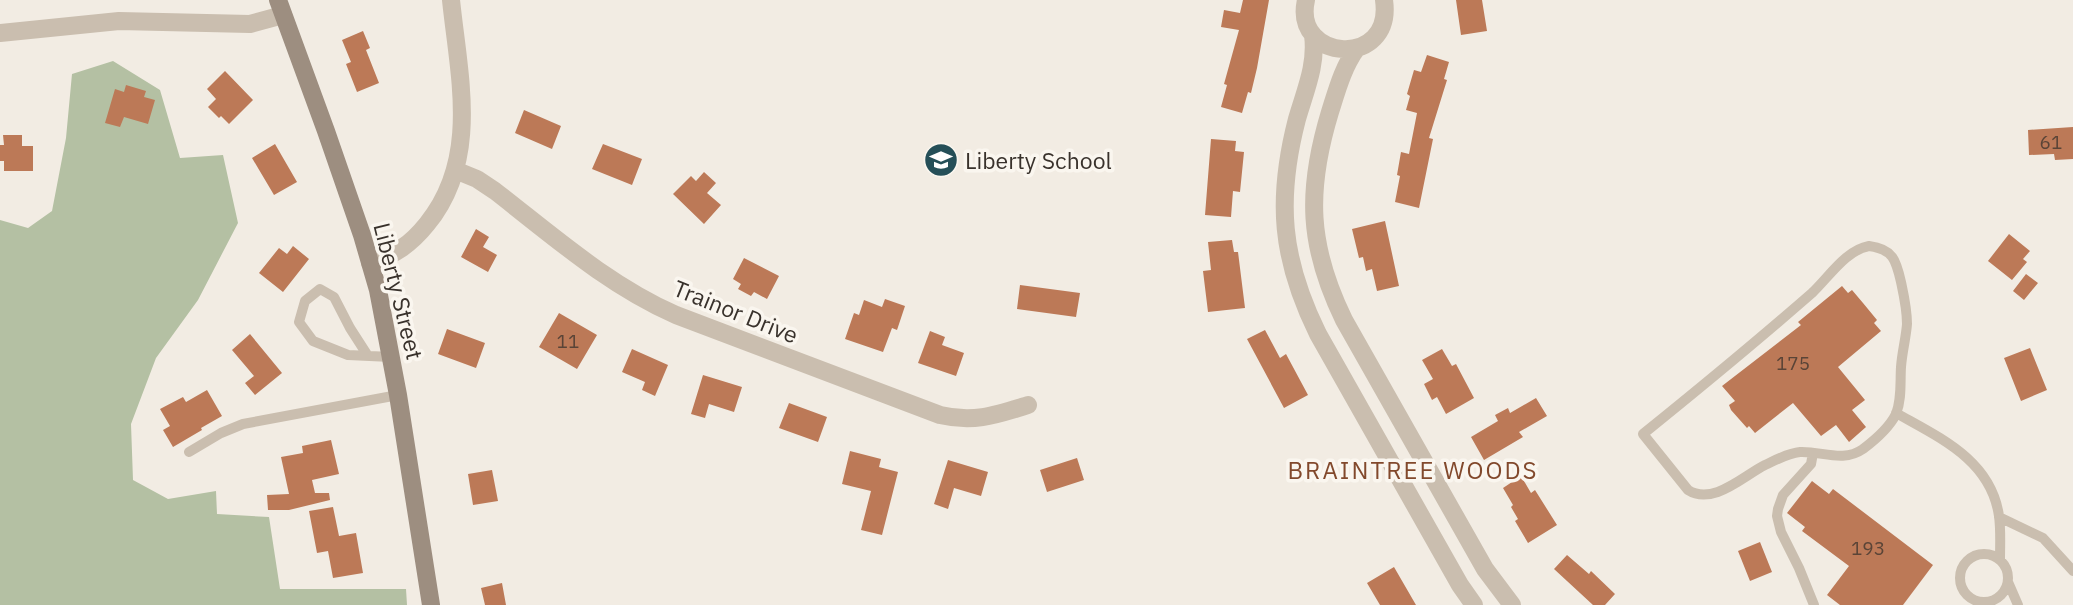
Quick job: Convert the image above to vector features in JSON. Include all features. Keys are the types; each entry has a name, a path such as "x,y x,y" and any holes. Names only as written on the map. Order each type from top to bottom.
{"main road":[{"name":"Liberty Street","path":"281,8 330,142 370,263 398,394 431,605"}],"street":[{"path":"1306,0 1306,20 1313,35 1313,69 1298,117 1286,171 1284,213 1287,244 1299,290 1311,321 1388,460 1474,605"},
{"path":"1384,0 1384,17 1379,31 1371,40 1357,48 1341,77 1324,136 1315,175 1313,200 1319,252 1332,295 1344,320 1485,569 1512,605"},
{"path":"370,263 395,254 424,228 441,205 455,170 461,145 462,116 455,1"},
{"path":"0,33 119,21 250,24 281,8"},
{"path":"1313,35 1324,45 1336,49 1357,48"},
{"name":"Trainor Drive","path":"455,170 477,179 495,191 606,277 640,298 676,315 940,415 979,419 1028,405"},
{"path":"1388,460 1414,445"}],"lane":[{"path":"1869,246 1884,249 1894,258 1905,302 1906,333 1901,363 1900,398 1896,413 1889,425 1857,453 1842,457 1813,453 1800,452 1784,456 1756,469 1717,493 1700,496 1683,485 1643,434 1812,292 1852,252 1869,246"},
{"path":"368,356 334,297 320,289 305,301 299,322 313,341 348,355 368,356 391,357"},
{"path":"190,452 221,433 243,424 398,394"},
{"path":"1896,413 1944,440 1972,462 1990,487 1999,517 2000,560"},
{"path":"1813,453 1807,470 1783,495 1777,516 1781,532 1814,605"},
{"path":"1999,517 2043,538 2073,571"},
{"path":"2008,582 2001,595 1987,602 1972,598 1962,587 1961,572 1970,558 1985,553 2000,560 2005,566 2008,582 2018,605"}],"green space":[{"path":"113,61 160,90 180,158 223,155 238,223 198,300 156,358 131,424 133,480 168,499 216,491 217,514 269,517 280,589 406,589 407,605 0,605 0,220 28,228 52,211 66,138 72,74"}],"building":[{"path":"1243,0 1269,0 1257,68 1251,93 1248,92 1242,113 1221,107 1227,85 1224,84 1239,30 1221,27 1224,10 1240,13"},
{"path":"1456,0 1482,0 1487,31 1461,35"},
{"path":"363,31 370,48 366,50 379,83 357,92 346,64 351,62 342,40"},
{"path":"1427,55 1449,62 1444,79 1447,80 1429,138 1433,139 1419,208 1395,202 1401,152 1409,154 1417,113 1406,110 1410,96 1407,94 1414,70 1421,72"},
{"path":"225,71 253,100 229,124 208,107 216,99 207,89"},
{"path":"126,85 146,91 144,97 155,100 148,124 124,117 120,127 105,123 115,89 124,92"},
{"path":"524,110 561,126 552,149 515,133"},
{"path":"2073,127 2073,159 2055,160 2054,154 2029,155 2028,130"},
{"path":"3,135 22,135 22,146 33,146 33,171 4,171 4,161 0,161 0,145 4,145"},
{"path":"1211,139 1236,141 1235,151 1244,152 1240,192 1233,191 1231,217 1205,215"},
{"path":"275,144 297,182 274,195 252,158"},
{"path":"603,144 642,159 632,185 592,169"},
{"path":"704,172 716,183 707,193 721,205 704,224 673,194 691,176 696,181"},
{"path":"1385,221 1399,286 1377,291 1372,269 1366,271 1363,257 1359,258 1352,229"},
{"path":"476,229 489,237 483,247 497,255 488,272 461,257"},
{"path":"2009,234 2030,251 2023,259 2027,262 2012,280 1988,261"},
{"path":"1232,240 1234,252 1238,252 1245,308 1208,312 1203,271 1211,270 1208,242"},
{"path":"293,246 309,259 283,292 259,273 279,248 287,254"},
{"path":"744,258 779,276 767,299 754,292 751,296 738,289 741,284 733,279"},
{"path":"2026,274 2038,283 2024,300 2013,291"},
{"path":"1020,285 1080,293 1076,317 1017,309"},
{"path":"1842,286 1848,293 1852,290 1877,320 1874,323 1881,331 1838,367 1865,400 1852,410 1866,427 1849,442 1836,425 1821,436 1793,403 1755,433 1749,426 1747,428 1731,410 1729,405 1735,401 1722,386 1801,325 1798,322"},
{"path":"885,299 905,306 897,330 892,328 883,352 845,339 854,313 859,315 864,300 882,307"},
{"path":"559,313 597,335 577,369 539,347"},
{"path":"447,329 485,343 476,368 438,354"},
{"path":"1265,330 1280,358 1286,354 1308,395 1284,408 1247,339"},
{"path":"930,331 945,337 942,345 964,353 956,376 918,363"},
{"path":"250,334 282,373 255,395 245,383 254,376 232,350"},
{"path":"2030,348 2047,390 2021,401 2004,358"},
{"path":"632,349 668,365 655,396 642,390 645,382 622,372"},
{"path":"1442,349 1452,366 1456,364 1474,398 1446,414 1437,397 1432,400 1424,384 1433,379 1422,360"},
{"path":"703,375 742,387 734,412 709,404 705,418 691,414"},
{"path":"207,390 222,416 173,447 163,430 170,426 160,409 183,397 186,402"},
{"path":"1536,398 1547,416 1519,432 1523,437 1484,460 1471,437 1498,421 1495,415 1508,408 1510,413"},
{"path":"789,403 827,417 818,442 779,428"},
{"path":"331,440 339,474 312,480 315,493 329,493 330,500 289,510 268,510 267,495 289,494 281,457 303,453 302,446"},
{"path":"850,451 881,459 879,467 898,472 882,535 861,530 871,491 842,484"},
{"path":"1077,458 1084,480 1047,492 1040,470"},
{"path":"948,460 988,472 981,496 954,488 948,509 934,504"},
{"path":"492,470 498,501 473,505 468,474"},
{"path":"1521,476 1531,493 1535,490 1557,525 1528,543 1515,521 1518,519 1511,507 1513,505 1503,488"},
{"path":"1812,481 1829,494 1833,489 1933,565 1903,605 1840,605 1827,595 1849,566 1802,531 1805,527 1787,513"},
{"path":"333,507 339,536 356,533 363,573 333,578 328,551 317,553 309,511"},
{"path":"1760,542 1772,572 1750,581 1738,551"},
{"path":"1567,555 1589,574 1591,571 1615,594 1605,605 1593,605 1554,569"},
{"path":"1394,567 1416,605 1380,605 1367,583"},
{"path":"502,583 506,605 485,605 481,588"}],"place":[{"name":"Liberty School","path":"941,160"}],"district":[{"name":"BRAINTREE WOODS","path":"1413,470"}]}
